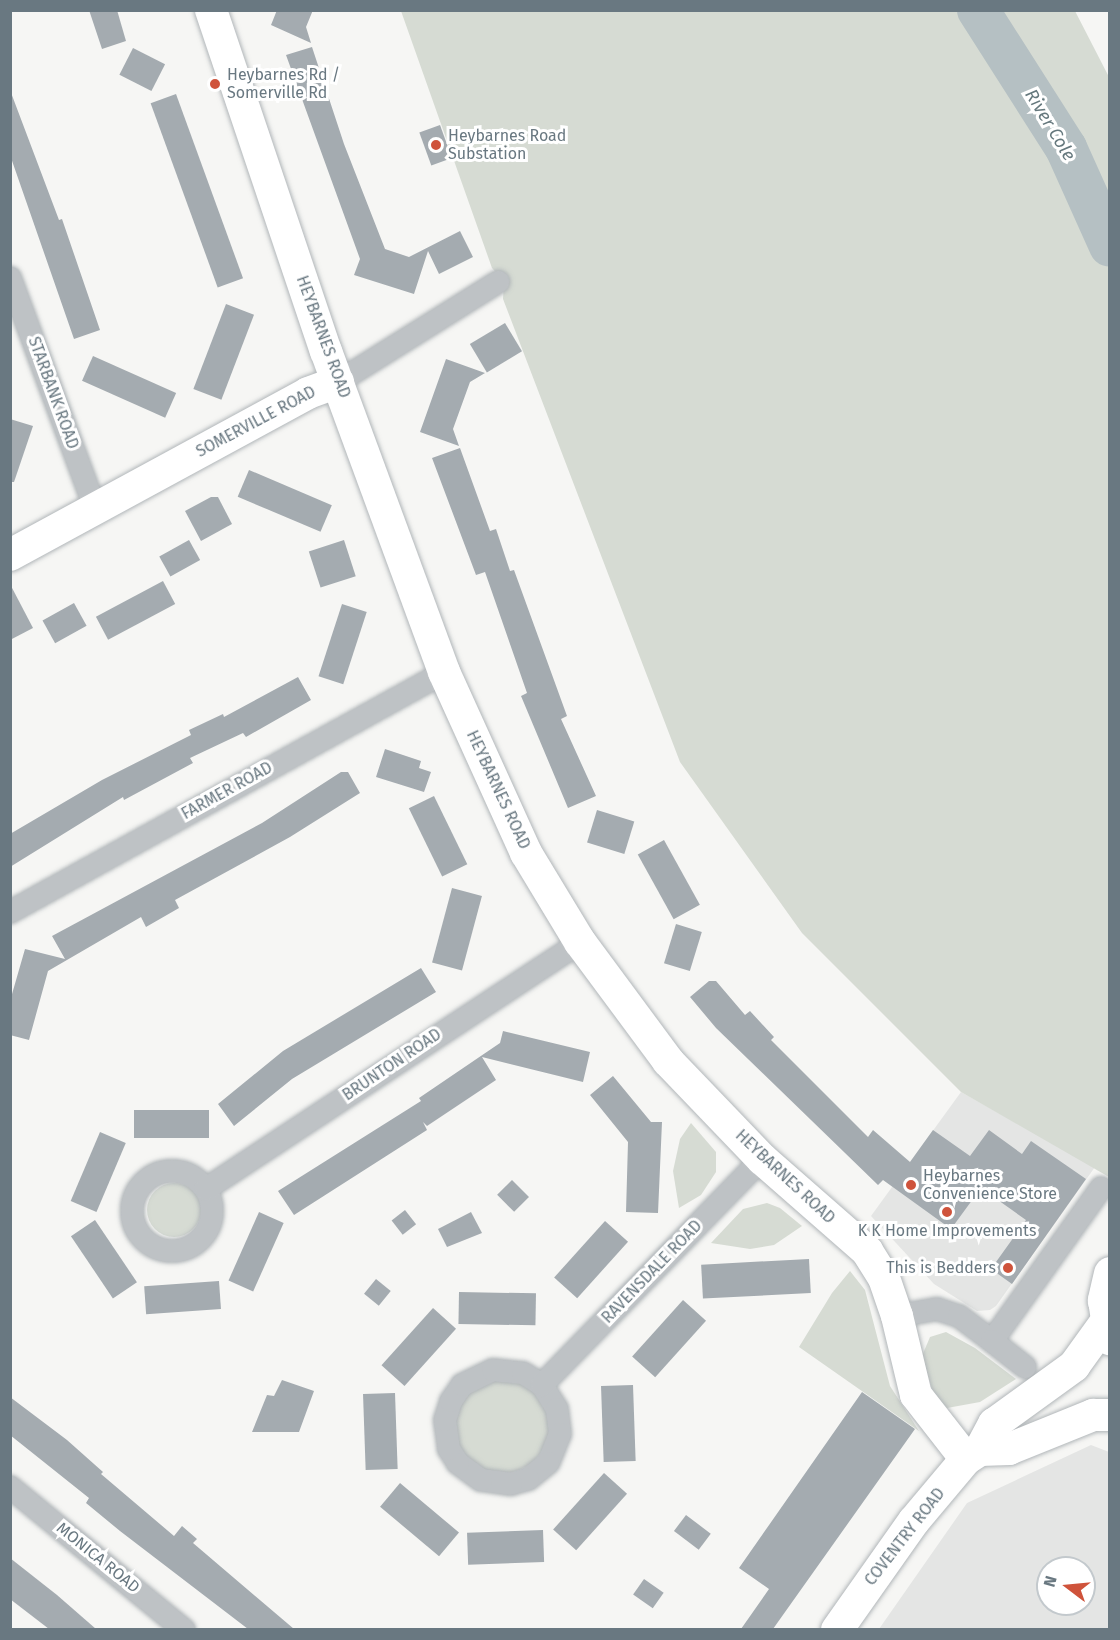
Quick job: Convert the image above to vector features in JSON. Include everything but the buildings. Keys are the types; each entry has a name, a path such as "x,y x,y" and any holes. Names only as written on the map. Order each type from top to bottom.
{"highway":[{"path":"1107,1331 1104,1300 1110,1273"}],"street":[{"name":"HEYBARNES ROAD","path":"211,10 338,382 444,672 526,853 580,942 668,1061 762,1159 867,1251 884,1278 897,1316 916,1395 973,1454"},
{"name":"STARBANK ROAD","path":"10,278 95,508"},
{"name":"SOMERVILLE ROAD","path":"10,555 308,393 338,382 498,282"},
{"name":"FARMER ROAD","path":"10,912 444,672"},
{"name":"BRUNTON ROAD","path":"206,1189 580,942"},
{"name":"RAVENSDALE ROAD","path":"542,1384 762,1159"},
{"path":"992,1341 1101,1188"},
{"path":"897,1316 938,1309 959,1316 1025,1367"},
{"name":"COVENTRY ROAD","path":"837,1629 914,1521 973,1454 994,1424 1074,1366 1107,1331"},
{"path":"494,1370 523,1373 542,1384 557,1409 560,1434 548,1462 528,1479 511,1484 481,1480 458,1463 449,1449 445,1420 451,1401 462,1385 494,1370"},
{"path":"973,1454 1009,1449 1092,1415 1110,1415"},
{"name":"MONICA ROAD","path":"10,1487 184,1629"}],"shaded area":[{"path":"401,11 1075,11 1110,79 1109,1177 961,1092 802,933 680,762 503,299 504,281 492,268"},
{"path":"961,1092 1095,1167 996,1306 990,1310 977,1311 934,1284 871,1216"},
{"path":"691,1123 716,1152 716,1172 701,1195 679,1208 673,1171 680,1139"},
{"path":"174,1183 184,1185 193,1191 199,1200 201,1210 199,1220 193,1229 184,1235 174,1237 164,1235 155,1229 149,1220 147,1210 149,1200 155,1191 164,1185"},
{"path":"767,1203 780,1208 802,1226 774,1245 750,1249 711,1243 743,1209"},
{"path":"850,1271 865,1290 890,1386 919,1431 799,1347 832,1293"},
{"path":"946,1332 975,1348 1016,1379 980,1402 947,1408 934,1396 922,1356 930,1337"},
{"path":"502,1379 520,1382 535,1393 546,1408 549,1426 546,1444 535,1459 520,1470 502,1473 484,1470 469,1459 458,1444 455,1426 458,1408 469,1393 484,1382"},
{"path":"1091,1445 1109,1452 1109,1629 879,1629 967,1503"}],"waterway":[{"name":"River Cole","path":"978,10 1066,148 1110,246"}],"place":[{"name":"Heybarnes Rd / Somerville Rd","path":"215,84"},
{"name":"Heybarnes Road Substation","path":"436,145"},
{"name":"Heybarnes Convenience Store","path":"911,1185"},
{"name":"K K Home Improvements","path":"947,1212"},
{"name":"This is Bedders","path":"1008,1268"}]}
